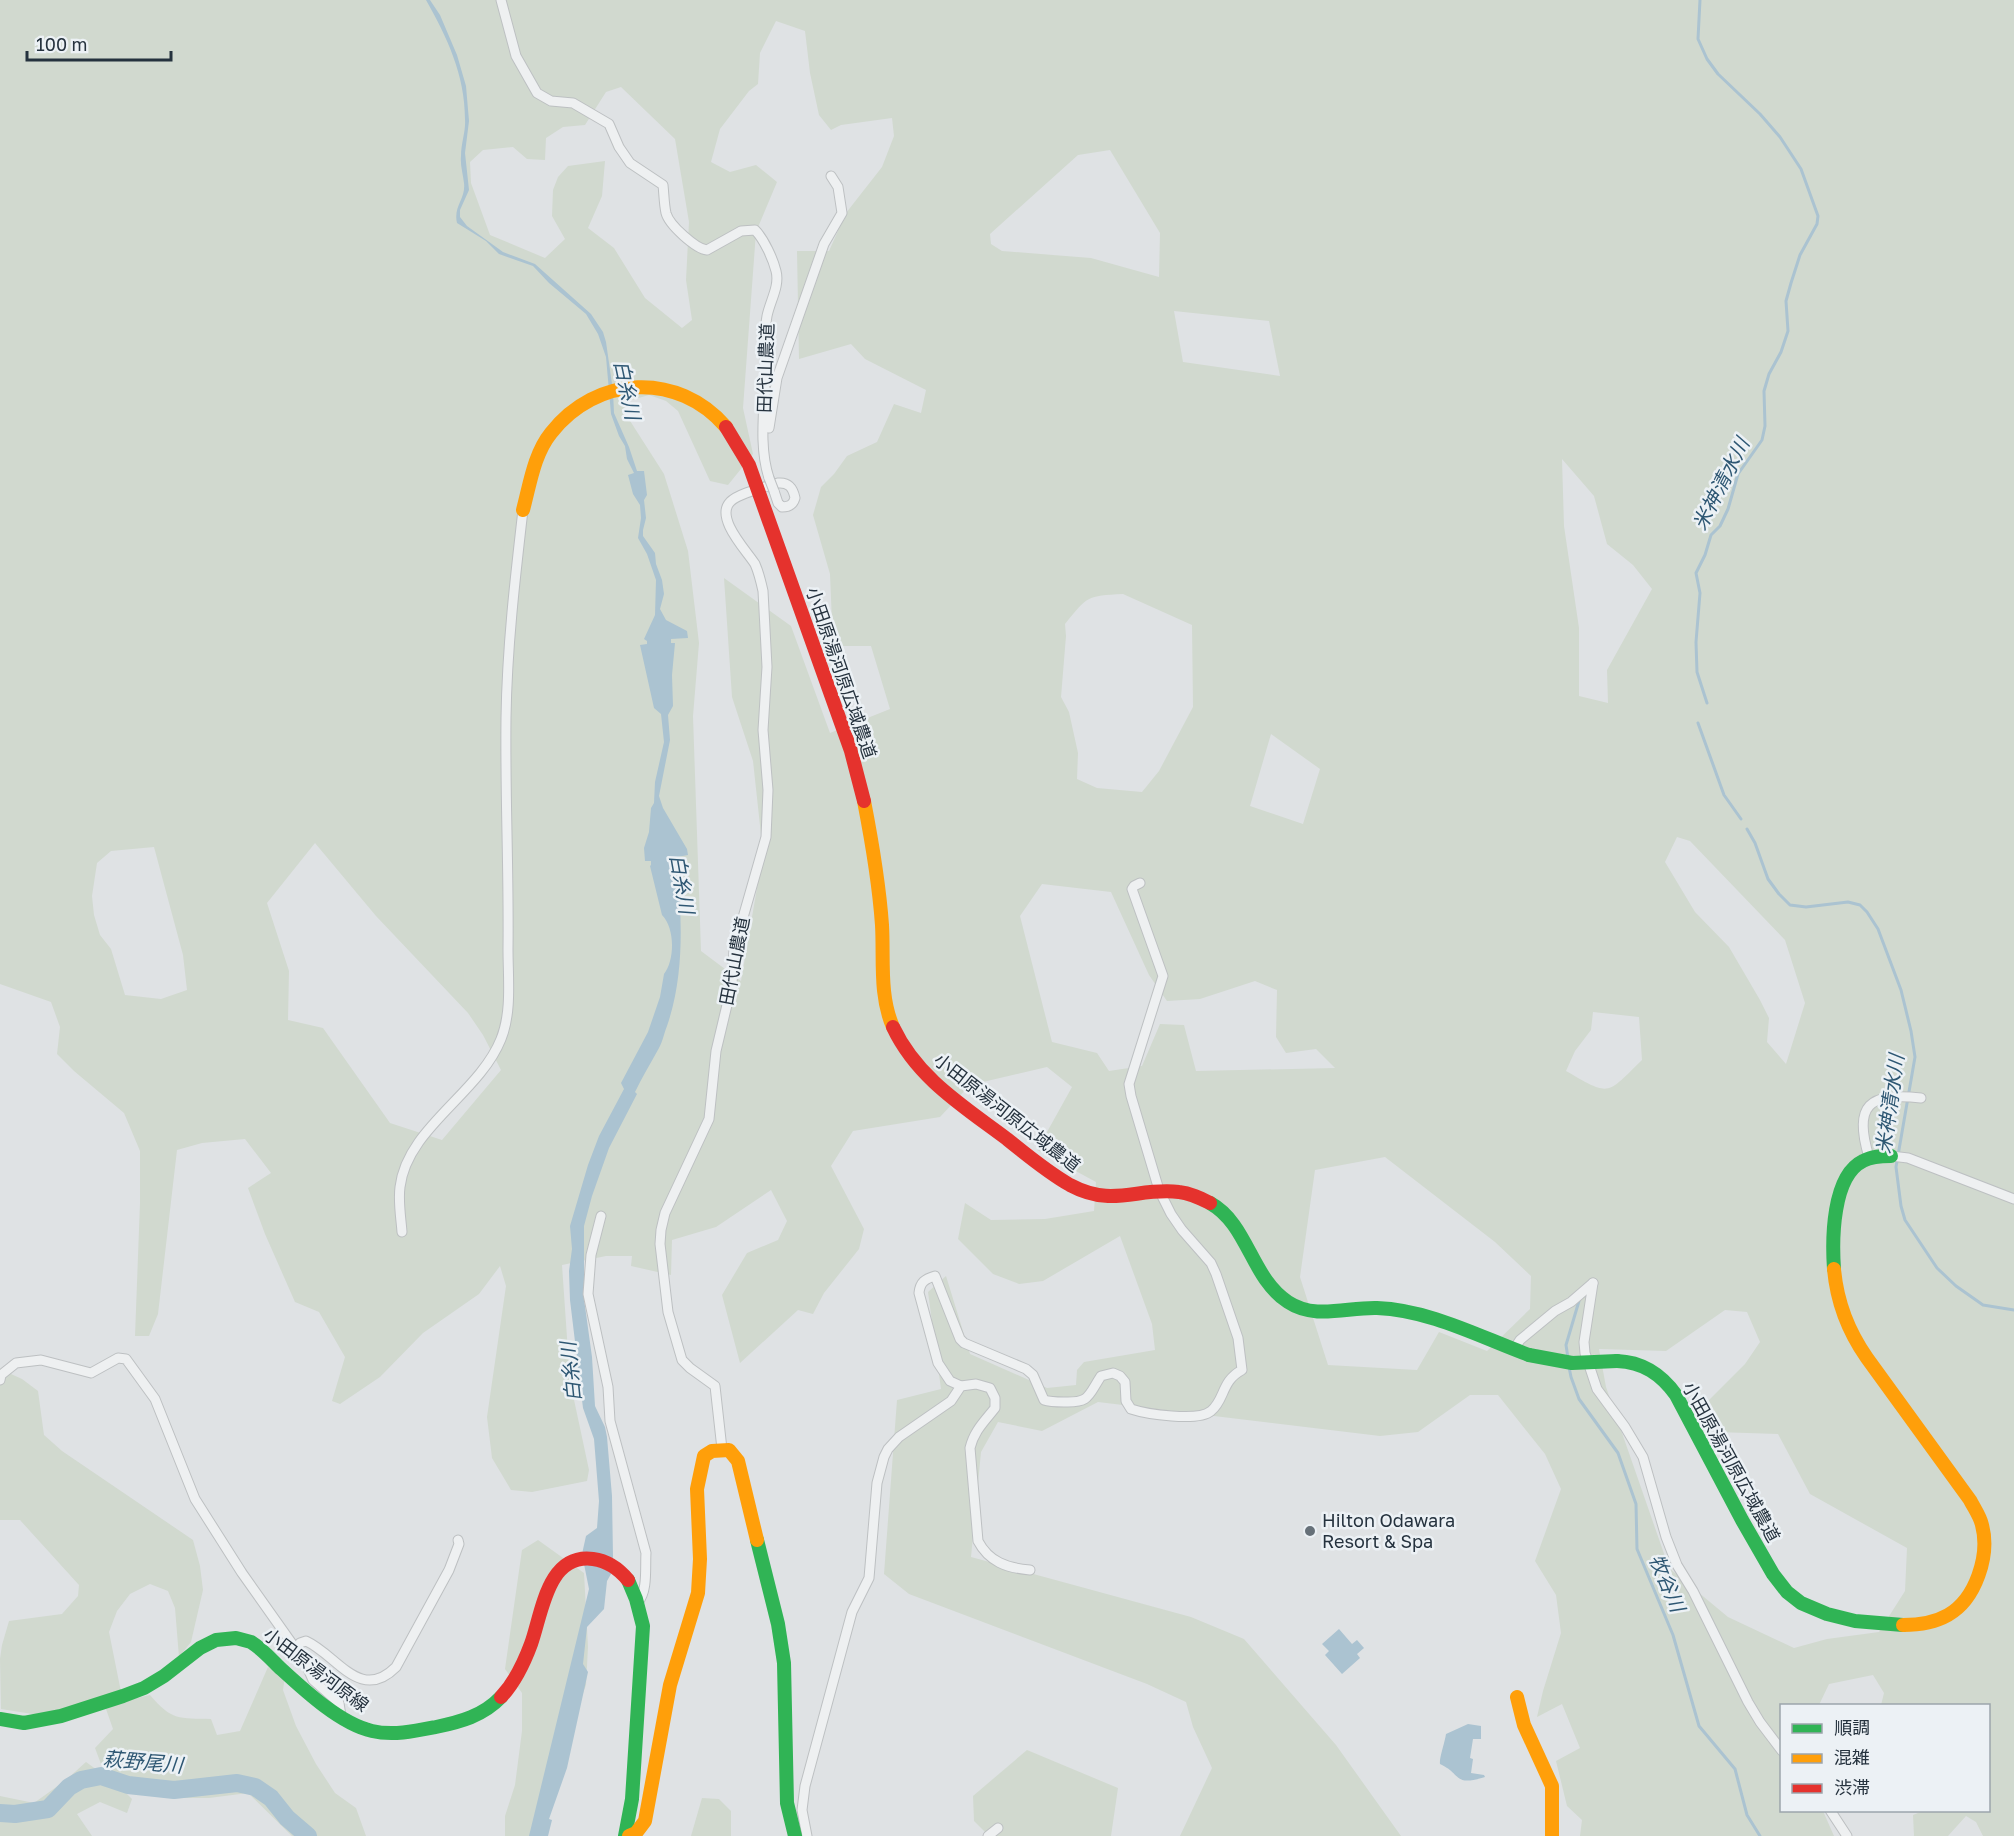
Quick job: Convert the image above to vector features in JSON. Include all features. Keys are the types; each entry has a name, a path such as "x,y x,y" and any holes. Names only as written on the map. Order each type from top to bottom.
{"street":[{"name":"田代山農道","path":"501,0 516,56 537,93 551,101 573,104 609,124 619,147 630,164 663,185 667,216 695,246 701,250 707,250 741,231 755,230 760,235 776,270 777,279 767,316 764,465 768,478 774,491 778,503 782,507 787,507 793,504 795,498 790,486 784,483 758,489 730,502 725,516 756,566 763,591 767,667 763,730 768,790 766,837 734,949 732,984 716,1052 709,1119 665,1213 660,1244 668,1312 682,1360 715,1386 723,1449"},
{"path":"764,441 768,433 777,378 824,244 842,213 838,186 831,176"},
{"name":"小田原湯河原広域農道","path":"402,1232 400,1187 408,1160 430,1129 473,1084 490,1062 501,1038 508,1010 506,707 508,647 523,510 534,470 550,435 580,404 603,393 635,386 668,389 685,396 717,416 735,438 749,465 850,751 863,796 876,863 882,927 884,994 890,1018 902,1045 918,1067 947,1094 1080,1190 1100,1197 1120,1197 1173,1190 1192,1194 1221,1210 1235,1225 1266,1281 1288,1303 1304,1310 1332,1313 1374,1308 1414,1313 1529,1355 1572,1363 1617,1361 1637,1363 1647,1368 1659,1375 1678,1398 1749,1533 1776,1578 1791,1595 1805,1606 1845,1620 1886,1625 1922,1623 1948,1615 1970,1592 1983,1564 1985,1546 1982,1524 1970,1500 1863,1352 1847,1326 1839,1301 1834,1263 1834,1233 1839,1198 1850,1170 1857,1163 1869,1157"},
{"path":"1030,1570 1012,1568 996,1562 984,1552 978,1541 970,1448 977,1428 995,1408 995,1398 990,1388 976,1384 961,1386 950,1381 938,1363 920,1293 923,1281 935,1276 960,1339 964,1343 1026,1369 1033,1375 1044,1400 1080,1402 1087,1398 1101,1376 1113,1373 1125,1382 1126,1401 1131,1408 1188,1417 1202,1416 1212,1411 1229,1379 1242,1370 1238,1338 1211,1263 1182,1230 1159,1191 1131,1096 1129,1084 1163,976 1132,889 1140,883"},
{"path":"1919,1098 1890,1097 1875,1100 1870,1105 1863,1118 1864,1142 1869,1157 1908,1158 2014,1199"},
{"path":"601,1216 591,1255 588,1294 608,1387 610,1421 646,1553 642,1598 638,1602"},
{"path":"1514,1349 1520,1340 1593,1283 1584,1342 1585,1353 1597,1389 1625,1427 1643,1457 1666,1537 1677,1565 1693,1591 1748,1702 1780,1748"},
{"path":"0,1380 0,1375 16,1363 41,1360 91,1373 118,1358 126,1359 155,1399 195,1499 242,1573 296,1650 313,1680 339,1703 341,1716"},
{"path":"807,1836 803,1823 802,1797 852,1612 869,1578 878,1483 885,1457 888,1449 899,1437 951,1401 961,1386"},
{"path":"627,1836 636,1833 645,1821 670,1685 698,1594 701,1572 697,1521 700,1467 704,1456 723,1449 729,1450 738,1461 778,1624 784,1663 787,1803 795,1836"},
{"path":"296,1650 300,1643 306,1641 318,1647 348,1674 358,1678 368,1680 390,1673 396,1667 449,1570 459,1544 458,1540"},
{"name":"小田原湯河原線","path":"0,1719 26,1724 51,1719 115,1699 142,1689 207,1644 221,1638 234,1637 254,1644 291,1677 341,1716 371,1732 388,1734 453,1724 475,1716 496,1702 521,1667 534,1634 545,1594 560,1570 579,1558 602,1559 619,1570 629,1582 638,1602 643,1626 632,1799 627,1836"},
{"path":"1517,1697 1524,1725 1552,1786 1552,1836"},
{"path":"1831,1812 1847,1836"},
{"path":"988,1836 998,1828"}],"shaded area":[{"path":"0,0 2014,0 2014,1836 1983,1836 1976,1822 1966,1816 1948,1836 1914,1836 1913,1815 1920,1812 1990,1812 1990,1704 1881,1704 1884,1693 1873,1675 1829,1684 1819,1704 1780,1704 1780,1812 1823,1812 1834,1836 1580,1836 1582,1820 1567,1806 1556,1761 1580,1748 1562,1704 1537,1717 1561,1633 1556,1595 1535,1561 1561,1489 1545,1454 1498,1395 1470,1395 1418,1432 1380,1436 1098,1402 1042,1431 998,1422 981,1452 971,1557 1191,1617 1244,1639 1336,1745 1401,1836 1180,1836 1212,1768 1193,1727 1186,1702 1147,1684 909,1594 884,1574 897,1400 941,1389 928,1292 946,1276 970,1354 1047,1388 1076,1385 1077,1370 1084,1362 1155,1350 1152,1324 1120,1236 1043,1281 1019,1284 993,1274 958,1239 965,1203 991,1220 1045,1219 1094,1211 1096,1182 1037,1150 1072,1087 1047,1067 970,1085 940,1117 853,1131 831,1166 864,1229 859,1249 824,1293 813,1314 798,1310 740,1363 722,1295 747,1253 778,1240 787,1221 771,1190 716,1227 672,1240 671,1275 631,1266 632,1256 606,1256 562,1265 570,1381 589,1470 587,1481 532,1492 511,1490 492,1458 487,1417 506,1286 500,1266 479,1294 423,1333 380,1377 340,1404 332,1401 345,1357 319,1312 295,1302 265,1234 248,1188 271,1173 245,1139 202,1143 177,1150 158,1314 149,1336 135,1336 140,1151 124,1113 57,1054 60,1027 51,1002 0,984","holes":["776,21 805,31 810,73 819,115 831,130 841,125 892,118 894,136 882,167 846,213 829,251 797,251 799,359 851,344 865,359 926,390 921,413 894,404 877,442 847,456 821,487 813,515 830,574 833,646 871,646 890,709 830,733 791,626 724,578 732,697 753,761 763,853 741,981 701,951 693,716 699,643 688,551 664,474 625,413 628,401 649,395 666,401 678,411 710,481 728,485 753,454 743,408 756,232 777,182 756,165 730,172 711,162 720,129 749,91 758,84 760,53","621,87 675,139 689,222 686,280 692,320 682,328 645,298 614,248 588,228 602,196 605,161 568,166 558,177 553,190 552,216 565,239 545,258 490,235 471,183 470,162 483,150 513,147 527,159 545,160 546,138 563,127 585,125 606,92","1110,150 1160,233 1159,277 1091,258 1002,251 991,244 990,234 1078,155","1174,311 1269,321 1280,376 1183,362","1562,459 1594,496 1607,544 1633,565 1652,589 1607,670 1608,703 1579,696 1579,628 1564,526","1123,594 1192,625 1193,707 1159,771 1142,792 1097,788 1077,779 1078,753 1069,712 1061,697 1065,624 1089,599","1271,734 1320,769 1303,824 1250,806","1677,837 1690,841 1785,940 1805,1003 1786,1064 1767,1042 1769,1018 1729,947 1695,912 1665,862","315,843 376,916 468,1013 483,1035 501,1070 442,1140 390,1123 323,1028 288,1020 289,971 267,903","154,847 183,955 187,990 161,999 125,995 111,949 100,935 94,915 92,896 97,863 111,851","1042,884 1111,892 1149,975 1167,1001 1200,999 1255,981 1277,990 1276,1037 1286,1053 1316,1049 1335,1068 1196,1071 1184,1025 1160,1024 1142,1066 1109,1071 1097,1053 1052,1042 1020,916","1593,1012 1639,1017 1642,1060 1614,1086 1600,1088 1566,1071 1575,1051 1591,1030","1385,1157 1495,1242 1531,1276 1530,1309 1487,1351 1439,1332 1417,1370 1328,1365 1300,1277 1315,1170","1725,1310 1747,1312 1760,1342 1745,1364 1701,1408 1716,1432 1778,1434 1810,1494 1907,1548 1905,1591 1879,1632 1827,1639 1794,1648 1728,1617 1669,1568 1606,1387 1599,1349 1666,1351"]},
{"path":"0,1369 22,1379 38,1391 44,1435 62,1451 193,1540 200,1566 203,1590 191,1642 179,1657 175,1608 168,1591 150,1584 130,1594 117,1611 109,1632 121,1692 45,1716 1,1709 2,1645 9,1621 62,1614 78,1596 79,1585 20,1520 0,1520"},
{"path":"538,1540 584,1573 588,1647 586,1685 553,1776 543,1836 505,1836 505,1816 515,1785 522,1731 522,1693 505,1669 522,1550"},
{"path":"268,1667 285,1676 283,1690 296,1726 316,1764 335,1793 356,1808 366,1836 292,1836 248,1793 209,1798 170,1798 139,1784 114,1778 101,1764 95,1748 113,1729 106,1709 128,1700 150,1695 171,1714 183,1718 211,1719 217,1735 240,1731"},
{"path":"1027,1750 1118,1788 1111,1836 989,1836 974,1821 973,1796"},
{"path":"86,1762 119,1786 132,1799 127,1813 100,1802 77,1814 92,1836 0,1836 0,1796 34,1803"},
{"path":"702,1798 719,1799 731,1811 731,1836 691,1836"}],"water":[{"path":"426,0 430,0 440,15 457,55 466,86 469,121 465,153 469,190 460,210 460,217 467,226 503,252 535,264 591,314 603,332 613,391 614,413 637,471 644,471 647,495 644,500 646,518 643,536 655,553 662,580 664,594 660,609 666,620 687,631 688,638 671,639 671,643 675,643 672,675 673,706 668,715 670,740 659,796 688,855 677,857 681,942 677,984 662,1043 638,1086 635,1092 637,1094 609,1148 584,1226 584,1299 592,1357 595,1406 607,1437 612,1496 613,1557 611,1574 607,1581 604,1609 587,1627 583,1664 588,1672 567,1768 549,1819 552,1820 548,1836 529,1836 589,1589 582,1554 586,1536 597,1528 599,1501 594,1439 583,1408 570,1300 569,1271 572,1249 570,1226 599,1136 624,1089 621,1083 648,1032 672,953 669,928 662,915 650,866 651,861 645,861 644,848 649,832 655,782 664,742 661,714 654,708 640,645 647,644 644,639 655,615 656,580 647,554 638,538 640,505 633,494 628,475 634,473 611,414 606,357 598,334 586,314 549,283 533,266 499,254 486,241 457,223 457,212 464,189 461,166 465,124 462,87 441,28"},
{"path":"1339,1629 1352,1644 1357,1640 1364,1648 1357,1654 1360,1658 1342,1674 1325,1655 1329,1651 1322,1644"},
{"path":"1468,1724 1481,1726 1481,1739 1473,1739 1470,1758 1473,1759 1471,1773 1485,1777 1468,1781 1459,1778 1440,1764 1440,1761 1446,1734"}],"waterway":[{"name":"米神清水川","path":"1700,0 1698,39 1707,59 1718,74 1760,114 1780,137 1801,169 1818,216 1817,224 1800,255 1786,301 1788,331 1764,391 1765,426 1762,440 1738,474 1728,509 1720,526 1711,535 1696,573 1700,593 1696,642 1697,672 1707,703"},
{"name":"米神清水川","path":"1698,723 1724,795 1741,819"},
{"name":"米神清水川","path":"1747,829 1755,843 1768,879 1790,905 1806,907 1848,902 1860,905 1878,929 1901,990 1915,1057 1896,1167 1905,1220 1937,1268 1956,1286 1983,1305 2014,1310"},
{"name":"牧谷川","path":"1568,1358 1566,1345 1579,1301"},
{"name":"牧谷川","path":"1569,1367 1579,1399 1618,1453 1636,1504 1637,1549 1673,1635 1699,1726 1735,1769 1747,1815 1760,1836"},
{"name":"萩野尾川","path":"0,1813 15,1814 48,1809 69,1787 81,1780 101,1776 128,1785 174,1790 237,1783 255,1787 271,1798 287,1818 308,1836"}],"traffic: fast":[{"path":"1834,1269 1834,1226 1845,1180 1863,1161 1873,1157 1891,1156"},
{"path":"1210,1203 1223,1212 1233,1224 1257,1266 1276,1292 1298,1307 1320,1312 1366,1308 1397,1310 1435,1319 1529,1355"},
{"path":"1529,1355 1572,1363 1617,1361"},
{"path":"1617,1361 1651,1370 1676,1395 1742,1520 1773,1574 1787,1592 1801,1603 1827,1614 1855,1621 1903,1625"},
{"path":"757,1540 778,1624 784,1663 787,1803 795,1836"},
{"path":"625,1836 632,1799 643,1626 628,1580"},
{"path":"0,1719 24,1723 61,1716 123,1696 144,1688 164,1676 200,1648 216,1640 236,1638 255,1645 322,1705 347,1721 372,1731 404,1732 454,1723 479,1714 501,1697"}],"traffic: slow":[{"path":"523,510 540,450 551,433 569,414 591,400 613,391 637,387 661,389 685,396 707,409 726,427"},
{"path":"864,801 879,894 884,990 893,1027"},
{"path":"1834,1269 1844,1316 1854,1337 1970,1500 1982,1525 1984,1537 1982,1562 1973,1587 1966,1598 1958,1608 1943,1618 1926,1623 1903,1625"},
{"path":"629,1836 636,1833 645,1821 670,1685 698,1593 700,1559 697,1489 704,1456 712,1451 729,1450 738,1461 757,1540"},
{"path":"1517,1697 1524,1725 1552,1786 1552,1836"}],"traffic: jam":[{"path":"726,427 749,465 851,751 864,801"},
{"path":"893,1027 915,1061 942,1090 1053,1175 1070,1185 1085,1192 1112,1196 1164,1191 1179,1192 1210,1203"},
{"path":"501,1697 515,1679 525,1658 549,1588 556,1575 565,1566 578,1560 598,1560 613,1566 628,1580"}],"place":[{"name":"Hilton Odawara Resort & Spa","path":"1310,1531"}],"water label":[{"name":"白糸川","path":"627,390"},
{"name":"白糸川","path":"682,884"},
{"name":"白糸川","path":"571,1372"}]}
